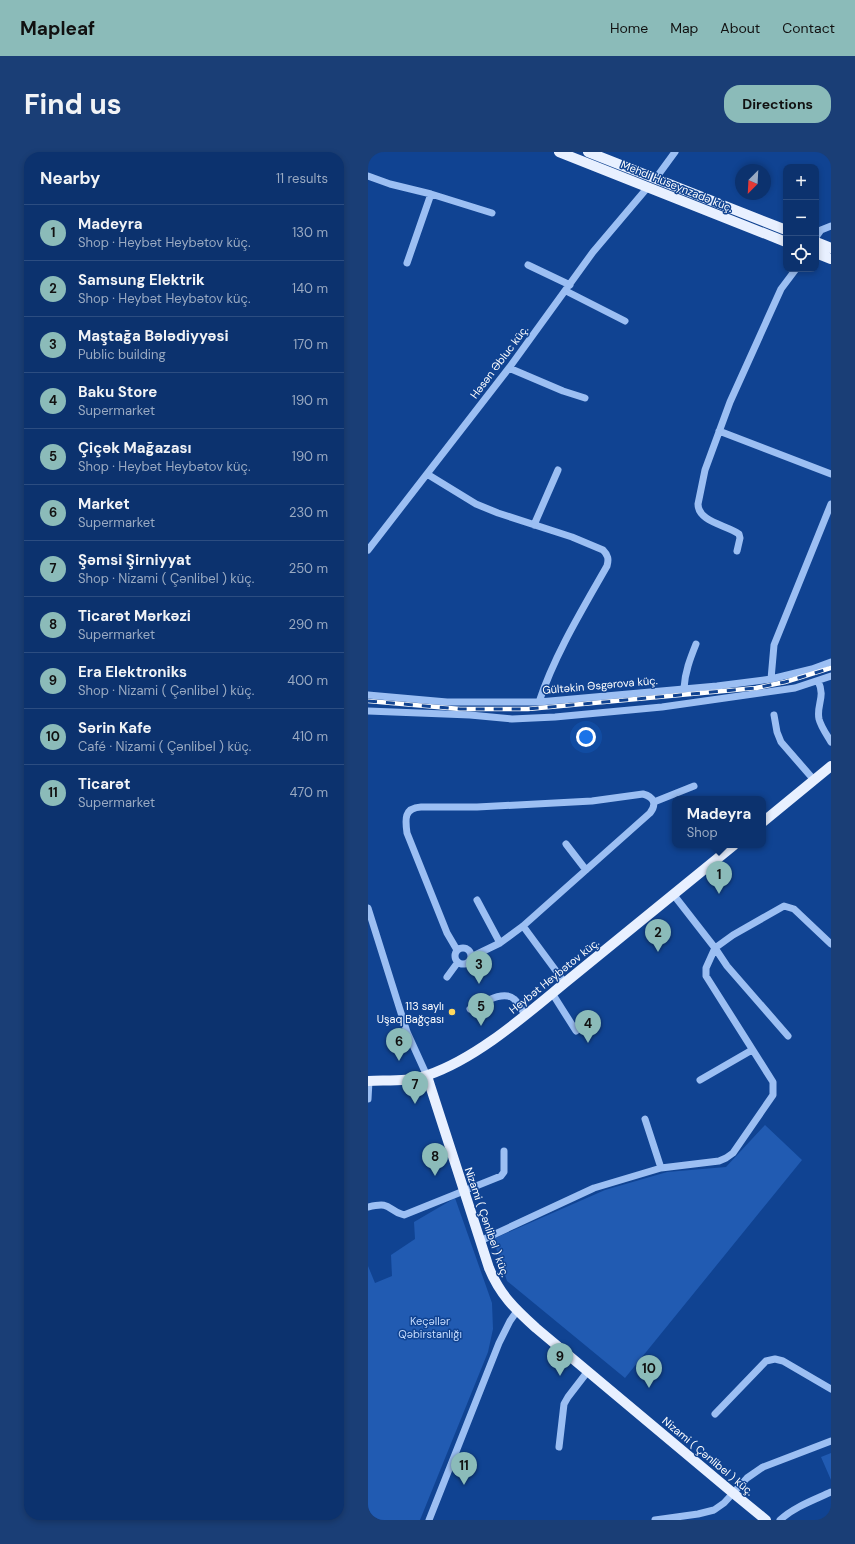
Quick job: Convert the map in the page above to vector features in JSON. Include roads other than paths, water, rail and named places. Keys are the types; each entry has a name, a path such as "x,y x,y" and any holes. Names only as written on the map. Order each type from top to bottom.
{"main road":[{"name":"Mehdi Hüseynzadə küç.","path":"559,152 783,241"},
{"name":"Mehdi Hüseynzadə küç.","path":"588,152 783,229"},
{"path":"819,243 831,248"},
{"path":"819,254 831,259"},
{"path":"766,820 831,766"},
{"name":"Heybət Heybətov küç.","path":"368,1081 427,1076 452,1065 474,1052 525,1015 730,848"},
{"name":"Nizami ( Çənlibel ) küç.","path":"427,1076 494,1281 506,1299 517,1311 733,1494 766,1520"}],"street":[{"path":"656,178 675,152"},
{"path":"368,176 390,184 431,194 492,213"},
{"name":"Həsən Əbluc küç.","path":"368,550 509,368 593,252 648,187"},
{"path":"407,264 431,194"},
{"path":"817,236 821,230 831,226"},
{"path":"528,265 625,321"},
{"path":"737,551 740,538 739,534 706,518 700,514 698,509 705,470 719,431 747,364 781,289 794,272"},
{"path":"509,368 563,391 585,398"},
{"path":"719,431 831,474"},
{"path":"534,525 558,470"},
{"path":"427,474 476,504 498,513 572,537 603,550 607,554 609,560 607,566 579,616 547,679 539,702"},
{"path":"771,679 774,645 831,504"},
{"path":"684,688 684,676 696,644"},
{"name":"Gültəkin Əsgərova küç.","path":"368,695 446,702 539,702 717,686 771,679 831,662"},
{"path":"368,710 470,715 512,719 555,717 662,707 795,688 831,676"},
{"path":"818,680 822,688 819,719 831,742"},
{"path":"774,715 777,732 781,742 814,780"},
{"path":"654,802 694,786"},
{"path":"457,950 447,933 407,833 406,818 409,810 413,807 477,807 592,801 643,794 648,795 654,802 655,807 650,813 523,926 500,943 471,957 470,960 464,964 458,962 454,956 457,950 467,948 470,951 471,957"},
{"path":"566,844 586,870"},
{"path":"673,894 715,948 727,966 788,1036"},
{"path":"477,900 500,943"},
{"path":"480,1241 594,1188 661,1168 719,1161 733,1153 773,1095 773,1082 706,976 706,968 715,948 733,935 784,906 794,909 831,944"},
{"path":"368,908 407,1032 427,1076"},
{"path":"523,926 565,983"},
{"path":"447,977 458,962"},
{"path":"552,993 576,1031"},
{"path":"470,1009 499,996 506,995 514,999 525,1015"},
{"path":"700,1080 752,1050"},
{"path":"368,1081 368,1099"},
{"path":"645,1119 661,1168"},
{"path":"368,1207 383,1204 388,1205 399,1214 404,1215 464,1192 501,1176 504,1172 504,1151"},
{"path":"429,1520 499,1343 517,1311"},
{"path":"715,1414 766,1362 774,1359 783,1361 831,1389"},
{"path":"559,1447 564,1404 588,1371"},
{"path":"655,1520 698,1514 714,1510 724,1503 747,1478 763,1467 831,1441"},
{"path":"780,1520 804,1504 831,1492"}],"railway":[{"path":"368,701 460,709 528,709 756,688 785,682 831,668"}],"place":[{"name":"Madeyra","path":"719,894"},
{"name":"Samsung Elektrik","path":"658,952"},
{"name":"Maştağa Bələdiyyəsi","path":"479,984"},
{"name":"113 saylı Uşaq Bağçası","path":"452,1012"},
{"name":"Çiçək Mağazası","path":"481,1026"},
{"name":"Baku Store","path":"588,1043"},
{"name":"Market","path":"399,1061"},
{"name":"Şəmsi Şirniyyat","path":"415,1104"},
{"name":"Ticarət Mərkəzi","path":"435,1176"},
{"name":"Era Elektroniks","path":"560,1376"},
{"name":"Sərin Kafe","path":"649,1388"},
{"name":"Ticarət","path":"464,1485"}],"park label":[{"name":"Keçəllər Qəbirstanlığı","path":"430,1327"}]}
